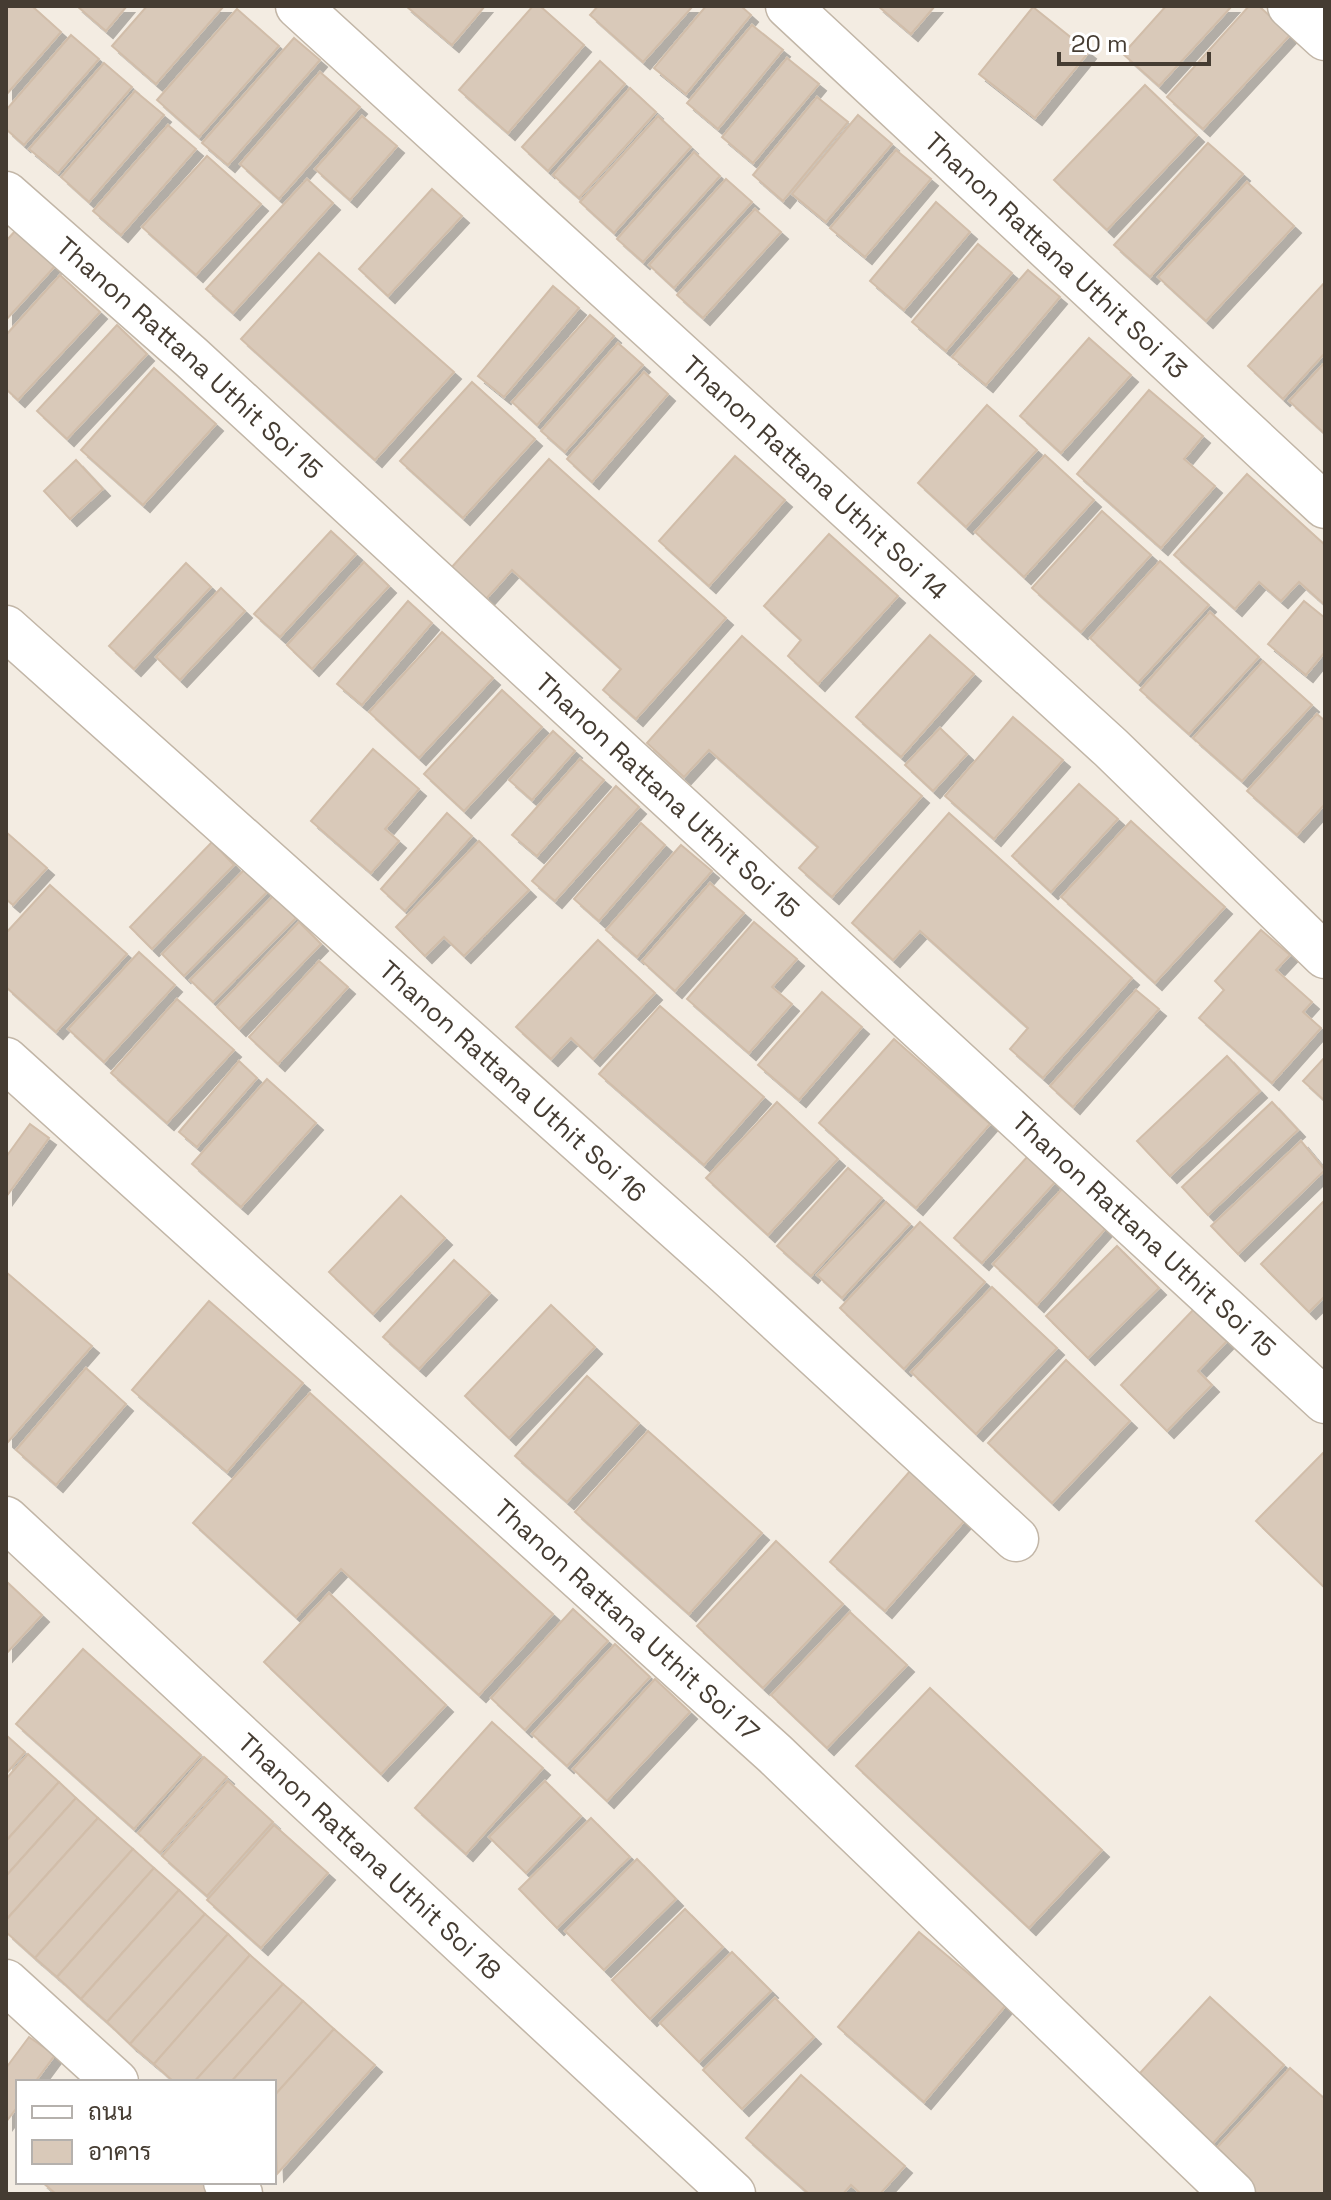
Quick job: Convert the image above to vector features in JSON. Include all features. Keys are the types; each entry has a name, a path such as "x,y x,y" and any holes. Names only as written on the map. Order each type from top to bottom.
{"street":[{"name":"Thanon Rattana Uthit Soi 14","path":"298,6 1111,748 1325,956"},
{"name":"Thanon Rattana Uthit Soi 13","path":"788,6 1325,506"},
{"path":"1290,6 1325,38"},
{"name":"Thanon Rattana Uthit Soi 15","path":"6,194 203,368 1325,1401"},
{"name":"Thanon Rattana Uthit Soi 16","path":"6,628 728,1274 1016,1539"},
{"name":"Thanon Rattana Uthit Soi 17","path":"6,1060 775,1754 1233,2194"},
{"name":"Thanon Rattana Uthit Soi 18","path":"6,1519 733,2194"},
{"path":"6,1982 114,2080"}],"building":[{"path":"6,6 32,6 61,32 6,95"},
{"path":"77,6 127,6 106,31"},
{"path":"147,6 224,6 156,84 112,46"},
{"path":"406,6 485,6 452,45"},
{"path":"533,6 540,6 584,45 508,133 459,90"},
{"path":"598,6 693,6 643,62 590,15"},
{"path":"706,6 741,6 751,15 686,94 654,68"},
{"path":"878,6 935,6 911,34"},
{"path":"1166,6 1232,6 1159,86 1123,54"},
{"path":"1249,6 1259,6 1290,35 1203,129 1167,97"},
{"path":"1033,7 1089,52 1035,118 979,74"},
{"path":"237,9 279,46 199,137 157,100"},
{"path":"752,25 783,50 718,129 687,103"},
{"path":"71,35 99,59 24,145 6,129 6,110"},
{"path":"294,38 320,60 228,165 202,143"},
{"path":"787,58 819,84 753,163 722,137"},
{"path":"600,61 625,84 548,171 522,147"},
{"path":"104,63 132,87 58,173 29,149"},
{"path":"320,72 360,107 279,199 240,164"},
{"path":"1145,85 1197,135 1107,230 1054,180"},
{"path":"630,88 656,112 579,198 553,175"},
{"path":"135,91 164,115 89,202 61,177"},
{"path":"817,97 848,122 783,201 753,175"},
{"path":"858,115 892,144 826,222 792,194"},
{"path":"362,116 397,146 350,200 315,169"},
{"path":"658,116 691,147 614,233 580,202"},
{"path":"168,125 196,149 121,235 93,211"},
{"path":"1208,143 1243,174 1150,277 1114,245"},
{"path":"896,150 931,179 865,257 830,228"},
{"path":"694,152 720,176 643,262 617,239"},
{"path":"207,156 261,204 196,275 142,227"},
{"path":"307,179 333,203 233,313 206,289"},
{"path":"726,179 752,202 674,288 649,265"},
{"path":"1247,182 1294,226 1206,321 1158,277"},
{"path":"432,189 462,216 388,296 359,269"},
{"path":"936,202 970,232 904,310 870,281"},
{"path":"755,209 781,232 703,318 677,295"},
{"path":"17,229 56,265 6,320 6,241"},
{"path":"978,244 1012,273 946,351 912,322"},
{"path":"319,253 454,372 375,460 241,339"},
{"path":"1028,270 1060,297 986,385 952,357"},
{"path":"60,275 100,312 18,400 6,389 6,335"},
{"path":"1325,282 1325,353 1283,399 1248,366"},
{"path":"553,286 579,308 504,397 478,376"},
{"path":"590,315 614,336 537,425 512,402"},
{"path":"117,325 147,354 67,439 37,411"},
{"path":"1089,338 1131,375 1061,453 1020,416"},
{"path":"618,343 643,365 565,452 541,431"},
{"path":"1325,362 1325,434 1289,401"},
{"path":"154,368 216,424 143,505 81,450"},
{"path":"644,372 668,394 592,482 567,459"},
{"path":"472,382 535,439 463,518 400,461"},
{"path":"1149,390 1203,436 1184,459 1215,486 1161,548 1077,474"},
{"path":"987,405 1037,450 966,527 918,483"},
{"path":"1045,455 1094,500 1024,577 975,532"},
{"path":"735,456 785,500 709,586 659,541"},
{"path":"549,459 726,618 636,719 603,690 621,669 512,570 486,599 451,568"},
{"path":"76,460 103,489 70,519 44,491"},
{"path":"1247,474 1325,545 1325,605 1299,582 1281,601 1259,582 1235,609 1174,555"},
{"path":"1102,511 1151,555 1081,632 1032,588"},
{"path":"331,531 356,554 280,637 254,614"},
{"path":"829,534 898,596 818,684 788,656 801,640 764,606"},
{"path":"1160,561 1209,605 1138,683 1090,638"},
{"path":"364,562 389,586 312,669 287,645"},
{"path":"186,563 211,587 134,669 109,646"},
{"path":"221,588 245,611 180,680 156,657"},
{"path":"408,601 432,623 362,705 337,684"},
{"path":"1304,601 1325,618 1325,652 1306,675 1268,644"},
{"path":"1210,612 1259,657 1189,734 1140,690"},
{"path":"442,632 493,678 419,758 369,712"},
{"path":"930,635 974,674 901,757 856,717"},
{"path":"742,636 922,796 832,897 799,868 818,847 709,750 684,777 647,743"},
{"path":"1263,661 1312,705 1242,781 1193,738"},
{"path":"502,690 542,727 464,811 424,774"},
{"path":"1317,714 1325,721 1325,804 1297,835 1247,791"},
{"path":"1013,717 1063,760 994,839 945,796"},
{"path":"940,728 967,754 933,791 905,765"},
{"path":"553,731 575,751 532,800 509,780"},
{"path":"373,749 419,789 385,829 399,841 371,873 311,821"},
{"path":"580,759 604,780 537,856 512,835"},
{"path":"1079,784 1118,819 1051,892 1012,856"},
{"path":"616,786 639,807 555,901 532,881"},
{"path":"447,813 472,836 405,911 381,889"},
{"path":"949,813 1132,978 1043,1078 1010,1049 1028,1028 920,931 893,960 852,923"},
{"path":"1131,821 1225,907 1155,983 1061,897"},
{"path":"641,823 665,845 599,921 574,899"},
{"path":"6,832 47,868 13,905 6,899"},
{"path":"479,841 529,890 464,956 444,937 425,956 396,927"},
{"path":"212,842 234,865 152,949 130,927"},
{"path":"681,845 712,871 637,957 606,930"},
{"path":"244,870 267,892 184,976 162,954"},
{"path":"710,883 744,913 675,991 642,961"},
{"path":"50,885 127,954 56,1032 6,987 6,933"},
{"path":"273,896 296,918 213,1002 190,980"},
{"path":"299,922 321,944 239,1029 217,1007"},
{"path":"754,922 797,959 772,987 792,1004 749,1053 687,999"},
{"path":"1261,930 1290,955 1276,970 1312,1002 1303,1012 1321,1028 1272,1083 1199,1018 1224,990 1215,981"},
{"path":"598,940 655,993 593,1059 571,1038 551,1059 516,1027"},
{"path":"139,952 175,985 104,1062 68,1029"},
{"path":"319,961 348,987 278,1064 249,1037"},
{"path":"1136,990 1159,1009 1073,1107 1050,1086"},
{"path":"822,992 862,1027 799,1100 758,1065"},
{"path":"177,999 234,1050 167,1123 111,1073"},
{"path":"660,1006 764,1097 704,1165 599,1074"},
{"path":"894,1039 990,1124 916,1208 819,1123"},
{"path":"1227,1056 1260,1091 1170,1176 1137,1141"},
{"path":"1325,1057 1325,1101 1303,1081"},
{"path":"239,1061 257,1078 197,1147 179,1132"},
{"path":"267,1079 316,1123 241,1207 192,1164"},
{"path":"777,1102 838,1159 768,1235 706,1178"},
{"path":"1272,1102 1298,1130 1208,1215 1182,1187"},
{"path":"30,1124 49,1138 6,1197 6,1157"},
{"path":"1301,1141 1325,1170 1238,1254 1211,1226"},
{"path":"1028,1156 1056,1181 982,1263 954,1238"},
{"path":"848,1168 882,1198 811,1276 777,1246"},
{"path":"1063,1188 1107,1227 1037,1305 993,1264"},
{"path":"401,1196 445,1238 373,1314 329,1272"},
{"path":"1325,1200 1325,1296 1309,1312 1261,1264"},
{"path":"886,1202 910,1224 842,1298 817,1275"},
{"path":"920,1222 985,1282 904,1369 840,1308"},
{"path":"1117,1246 1159,1288 1088,1358 1046,1316"},
{"path":"454,1260 490,1293 419,1369 383,1337"},
{"path":"6,1272 92,1346 8,1442 6,1440"},
{"path":"992,1287 1057,1348 976,1434 911,1372"},
{"path":"209,1301 303,1383 227,1472 132,1390"},
{"path":"551,1305 595,1347 509,1438 465,1396"},
{"path":"1195,1308 1228,1340 1198,1371 1212,1385 1167,1431 1121,1385"},
{"path":"1066,1360 1130,1421 1052,1503 988,1443"},
{"path":"86,1368 126,1404 56,1485 16,1450"},
{"path":"587,1376 639,1423 567,1502 515,1456"},
{"path":"310,1393 553,1614 479,1695 341,1569 296,1617 193,1523"},
{"path":"648,1431 762,1533 689,1614 575,1512"},
{"path":"1325,1451 1325,1588 1256,1521"},
{"path":"911,1470 966,1519 885,1611 830,1562"},
{"path":"776,1541 843,1604 763,1688 697,1626"},
{"path":"6,1581 42,1615 6,1654"},
{"path":"329,1593 446,1705 381,1774 264,1662"},
{"path":"573,1609 608,1641 525,1730 491,1698"},
{"path":"850,1612 907,1665 827,1748 771,1695"},
{"path":"615,1644 650,1677 567,1766 532,1734"},
{"path":"83,1649 201,1755 134,1829 16,1724"},
{"path":"655,1679 690,1712 607,1801 573,1769"},
{"path":"930,1688 1102,1850 1029,1928 856,1766"},
{"path":"492,1722 543,1768 466,1854 415,1808"},
{"path":"6,1735 25,1752 6,1774"},
{"path":"28,1754 59,1782 6,1841 6,1779"},
{"path":"204,1757 227,1777 160,1853 138,1833"},
{"path":"228,1781 273,1822 207,1896 162,1856"},
{"path":"545,1781 581,1816 526,1873 489,1837"},
{"path":"59,1782 76,1798 6,1876 6,1841"},
{"path":"76,1798 98,1818 6,1920 6,1876"},
{"path":"98,1818 133,1849 35,1958 6,1932 6,1920"},
{"path":"591,1818 630,1857 557,1928 519,1889"},
{"path":"274,1825 328,1873 261,1948 207,1900"},
{"path":"133,1849 154,1868 57,1977 35,1958"},
{"path":"637,1859 676,1899 604,1970 565,1931"},
{"path":"154,1868 179,1890 81,1999 57,1977"},
{"path":"179,1890 205,1914 107,2022 81,1999"},
{"path":"685,1909 723,1947 650,2019 612,1980"},
{"path":"205,1914 228,1934 130,2044 107,2022"},
{"path":"919,1932 1006,2005 924,2102 838,2027"},
{"path":"228,1934 250,1955 154,2064 130,2044"},
{"path":"732,1952 771,1991 699,2062 660,2023"},
{"path":"250,1955 283,1984 196,2080 172,2080 154,2064"},
{"path":"283,1984 303,2001 233,2080 196,2080"},
{"path":"1210,1997 1284,2065 1204,2153 1129,2085"},
{"path":"775,1998 814,2037 742,2109 703,2070"},
{"path":"303,2001 334,2029 276,2094 276,2080 233,2080"},
{"path":"334,2029 375,2065 277,2174 276,2094"},
{"path":"29,2037 55,2055 36,2080 16,2080 16,2109 6,2122 6,2068"},
{"path":"1290,2068 1325,2099 1325,2194 1257,2194 1212,2153"},
{"path":"801,2075 905,2166 880,2194 861,2194 851,2185 843,2194 809,2194 746,2138"},
{"path":"44,2184 204,2184 217,2194 56,2194"}]}
